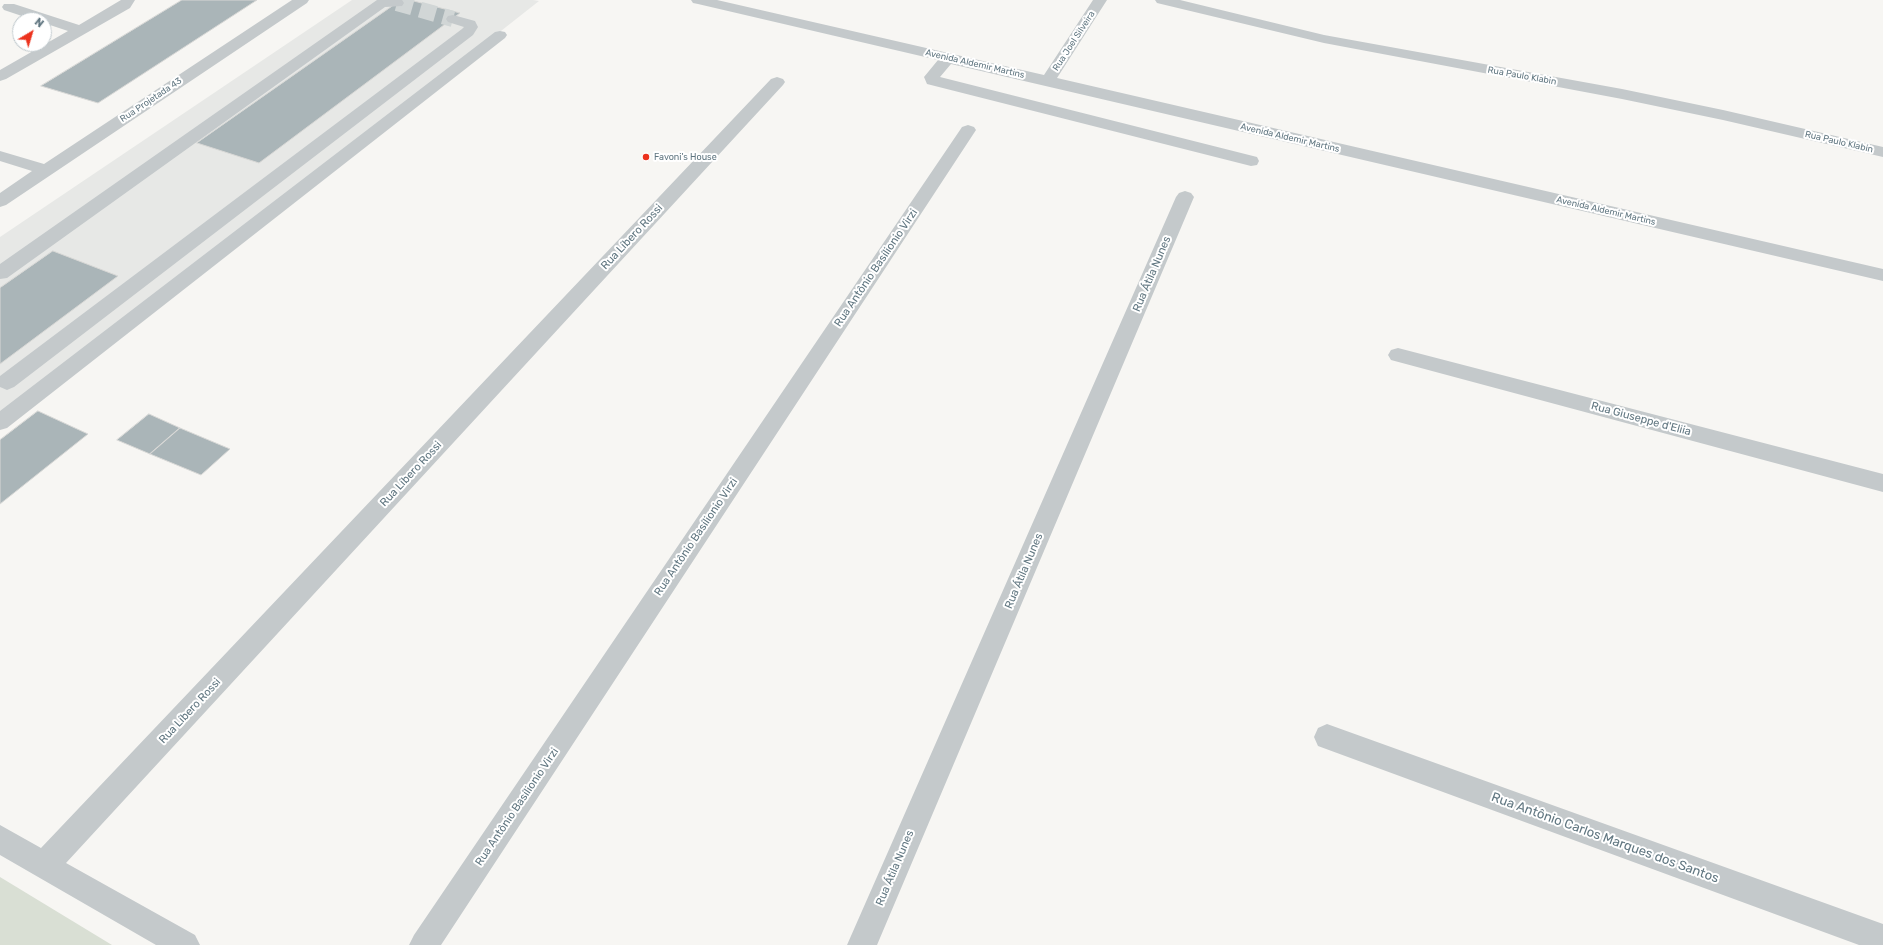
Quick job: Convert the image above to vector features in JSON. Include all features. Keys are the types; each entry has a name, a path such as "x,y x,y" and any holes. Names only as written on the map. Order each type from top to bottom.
{"street":[{"path":"5,9 23,0"},
{"path":"0,76 125,4 128,0"},
{"name":"Rua Projetada 43","path":"0,201 302,0"},
{"name":"Avenida Aldemir Martins","path":"698,0 1883,275"},
{"name":"Rua Joel Silveira","path":"1048,81 1100,0"},
{"name":"Rua Paulo Klabin","path":"1162,0 1324,39 1622,94 1723,115 1883,152"},
{"path":"0,274 382,3 397,3"},
{"path":"5,9 80,30"},
{"path":"7,382 468,32 471,27 470,24 453,19"},
{"path":"0,422 500,34"},
{"path":"0,57 22,63"},
{"path":"948,58 932,77 933,81 1251,161"},
{"name":"Rua Líbero Rossi","path":"44,866 777,82"},
{"name":"Rua Antônio Basílionio Virzi","path":"424,945 968,130"},
{"path":"0,156 46,170"},
{"name":"Rua Átila Nunes","path":"862,945 1185,197"},
{"name":"Rua Giuseppe d'Eliia","path":"1398,355 1883,483"},
{"name":"Rua Antônio Carlos Marques dos Santos","path":"1328,737 1883,939"},
{"path":"0,839 44,866 185,945"}],"shaded area":[{"path":"352,0 539,1 0,426 0,237"},
{"path":"0,877 112,945 0,945"}],"building":[{"path":"182,0 257,0 98,103 41,86"},
{"path":"401,0 410,0 460,13 259,163 197,143"},
{"path":"53,251 118,276 0,364 0,288"},
{"path":"38,411 88,434 0,504 0,440"},
{"path":"149,414 180,428 150,454 117,440"},
{"path":"180,428 230,449 201,475 150,454"}],"tunnel":[{"path":"397,3 453,19"}],"place":[{"name":"Favoni's House","path":"646,157"}]}
